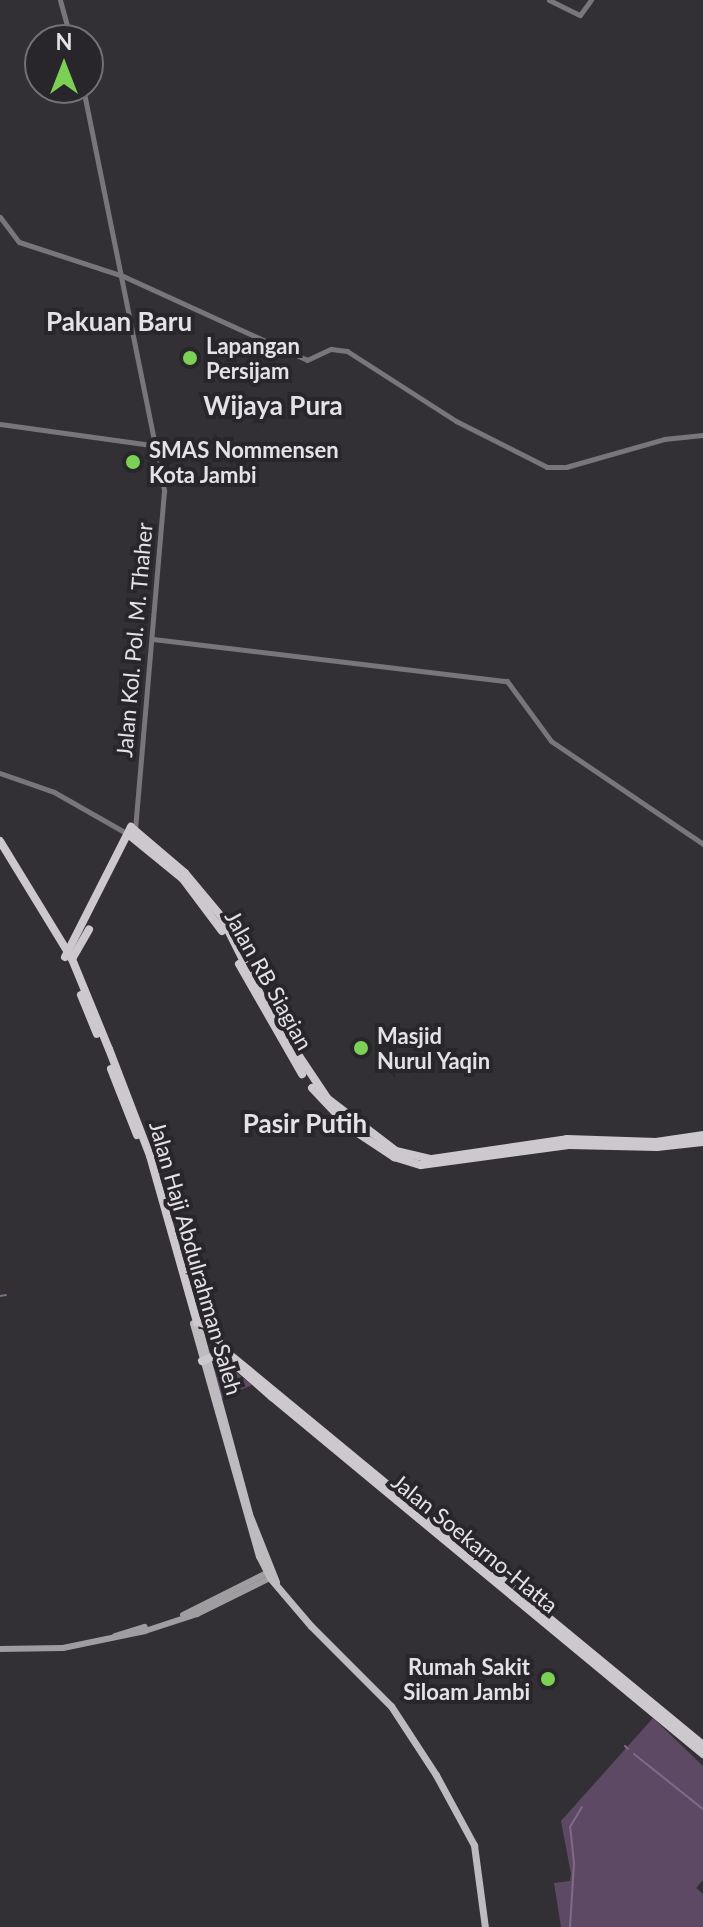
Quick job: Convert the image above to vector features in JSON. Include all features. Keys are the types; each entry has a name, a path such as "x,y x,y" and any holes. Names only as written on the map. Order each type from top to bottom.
{"highway":[{"name":"Jalan Kol. Pol. M. Thaher","path":"68,958 131,830"},
{"name":"Jalan RB Siagian","path":"131,830 185,873 221,916 267,1008 328,1099 385,1144 411,1156 432,1159 567,1139 636,1144 703,1142"},
{"path":"0,841 68,958"},
{"path":"0,852 68,958"},
{"name":"Jalan Haji Abdulrahman Saleh","path":"68,958 150,1156 195,1322"},
{"name":"Jalan RB Siagian","path":"656,1144 703,1135"},
{"name":"Jalan Soekarno-Hatta","path":"195,1322 208,1325 228,1353 703,1754"},
{"path":"204,1359 228,1353"},
{"name":"Jalan Soekarno-Hatta","path":"608,1671 703,1745"}],"main road":[{"name":"Jalan Haji Abdulrahman Saleh","path":"195,1322 249,1514 272,1576 401,1719 464,1824 476,1854 485,1927"},
{"path":"0,1649 50,1650 197,1614 272,1576"}],"street":[{"path":"60,0 67,24"},
{"path":"549,0 580,15 591,0"},
{"name":"Jalan Kol. Pol. M. Thaher","path":"86,104 158,446 165,509 131,830"},
{"path":"0,217 19,242 123,276 307,360 331,349 347,351 456,421 547,467 566,467 664,439 703,435"},
{"path":"0,424 158,446"},
{"path":"153,639 507,681 551,741 703,844"},
{"path":"0,773 35,783 131,830"}],"shaded area":[{"path":"218,1365 228,1366 252,1385 218,1400 212,1372"},
{"path":"653,1718 703,1766 703,1880 696,1888 703,1894 703,1927 561,1927 554,1883 570,1881 571,1874 561,1821"}],"waterway":[{"path":"0,1296 6,1295"},
{"path":"625,1746 628,1749"},
{"path":"634,1754 703,1809"},
{"path":"570,1927 574,1863 570,1827 582,1807"}],"place":[{"name":"Lapangan Persijam","path":"190,358"},
{"name":"SMAS Nommensen Kota Jambi","path":"133,462"},
{"name":"Masjid Nurul Yaqin","path":"361,1048"},
{"name":"Rumah Sakit Siloam Jambi","path":"548,1679"}],"district":[{"name":"Pakuan Baru","path":"119,322"},
{"name":"Wijaya Pura","path":"273,406"},
{"name":"Pasir Putih","path":"305,1124"}]}
